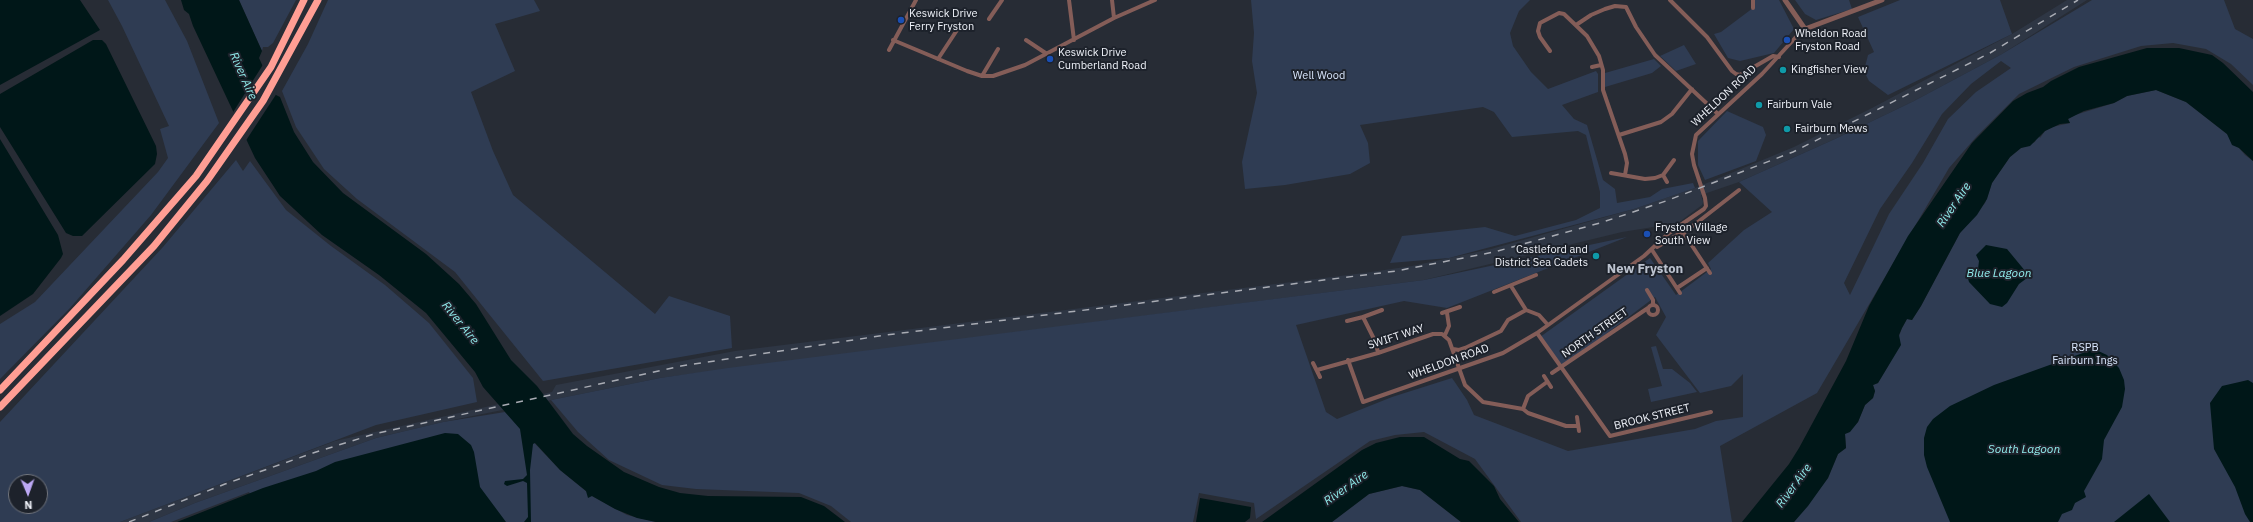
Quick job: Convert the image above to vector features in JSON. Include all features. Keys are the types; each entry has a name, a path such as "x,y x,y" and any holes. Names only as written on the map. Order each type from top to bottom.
{"highway":[{"path":"0,390 179,198 213,153 271,67 304,0"},
{"path":"0,408 154,246 223,160 260,107 295,45 318,0"}],"street":[{"path":"889,50 893,40 916,0"},
{"path":"989,19 1002,0"},
{"path":"1069,0 1074,40"},
{"path":"1112,0 1114,18"},
{"path":"893,40 982,76 1007,73 1074,40 1114,18 1155,0"},
{"path":"1670,0 1703,33 1732,71 1736,74 1740,75 1773,56 1779,57"},
{"path":"1753,0 1753,8"},
{"path":"1785,0 1806,29"},
{"name":"WHELDON ROAD","path":"1348,360 1363,402 1503,353 1537,333 1652,249 1669,233 1704,209 1706,206 1705,198 1694,165 1693,141 1696,135 1779,57 1796,37 1806,29 1882,0"},
{"path":"1576,25 1598,12 1615,6 1626,7 1636,27 1655,55 1718,114"},
{"path":"1550,51 1540,37 1538,31 1540,23 1559,13 1564,14 1576,25 1594,48 1601,65 1603,90 1627,163 1626,175"},
{"path":"938,59 961,24"},
{"path":"1026,40 1046,54"},
{"path":"982,76 998,49"},
{"path":"1592,67 1601,65"},
{"path":"1619,135 1661,122 1672,114 1692,90"},
{"path":"1611,173 1645,179 1663,175 1674,160"},
{"path":"1663,175 1667,182"},
{"path":"1680,293 1652,249 1683,232 1713,212 1739,190"},
{"path":"1683,232 1710,273"},
{"path":"1677,288 1707,268"},
{"path":"1494,292 1536,274"},
{"path":"1511,286 1526,310 1539,315 1548,325"},
{"path":"1647,290 1653,300 1653,305"},
{"name":"NORTH STREET","path":"1552,373 1648,308 1653,305 1658,308 1656,313 1650,314 1648,308"},
{"path":"1460,307 1444,313 1449,326 1445,335 1453,349 1458,370 1465,385 1484,402 1523,409 1528,413 1566,426 1578,426"},
{"path":"1347,321 1382,310"},
{"path":"1453,349 1460,350 1471,346 1501,331 1508,320 1526,310"},
{"path":"1363,317 1376,343 1378,353"},
{"path":"1537,333 1561,368"},
{"name":"SWIFT WAY","path":"1317,370 1348,360 1378,353 1433,334 1445,335"},
{"path":"1313,363 1320,377"},
{"name":"BROOK STREET","path":"1561,368 1610,436 1711,412"},
{"path":"1544,376 1551,387"},
{"path":"1523,409 1528,396 1547,382"},
{"path":"1577,417 1579,431"}],"shaded area":[{"path":"2067,0 2087,0 2002,54 1914,101 1835,139 1739,182 1701,195 1703,202 1702,205 1670,229 1666,225 1622,232 1424,280 660,378 443,422 376,438 195,503 149,522 120,522 335,441 552,392 556,385 735,351 1364,273 1412,266 1491,249 1634,209 1695,188 1794,147 1872,108 2012,34"}],"green space":[{"path":"108,0 165,0 187,41 219,123 151,215 70,308 0,379 0,324 35,302 158,172 168,158 160,129 169,126 122,26"},
{"path":"239,0 296,0 273,43 268,47 263,47 262,51"},
{"path":"328,0 534,0 540,11 495,24 515,71 471,92 493,151 513,195 655,314 669,296 730,316 732,348 543,381 455,272 357,199 324,169 296,127 282,91 308,44"},
{"name":"Well Wood","path":"1251,0 1530,0 1519,11 1510,33 1513,46 1531,72 1548,89 1596,71 1598,74 1598,92 1562,105 1574,119 1587,125 1603,180 1615,189 1617,203 1650,197 1662,189 1693,183 1695,188 1634,209 1449,258 1390,263 1402,236 1485,227 1515,236 1576,220 1600,208 1600,192 1586,135 1578,131 1512,137 1494,112 1483,107 1360,125 1368,143 1370,163 1350,174 1285,185 1245,189 1242,162 1257,93 1252,61 1254,33"},
{"path":"1753,0 1779,0 1794,29 1774,53 1740,61 1728,58 1714,34 1721,32 1753,8"},
{"path":"1795,0 1849,0 1852,9 1816,20 1805,14"},
{"path":"1900,0 2000,0 2012,34 1888,95 1869,81 1864,71 1868,55 1874,52 1858,17"},
{"path":"2092,0 2224,0 2235,29 2253,39 2253,85 2231,64 2206,49 2173,43 2141,46 2074,67 2019,94 1977,136 1949,168 1817,393 1720,446 1732,522 1521,522 1475,459 1424,432 1395,435 1370,441 1256,519 1254,503 1199,493 1193,522 851,522 831,506 799,493 696,489 662,485 609,460 578,432 551,400 660,378 728,368 1424,280 1627,237 1447,308 1404,301 1296,325 1326,412 1337,419 1392,397 1452,378 1467,400 1474,415 1568,451 1695,429 1716,421 1743,417 1743,374 1731,386 1700,393 1656,335 1666,317 1655,297 1561,368 1540,337 1650,258 1676,295 1711,269 1708,263 1744,230 1772,212 1739,182 1835,139 1914,101 2002,54","holes":["2001,61 2011,68 1976,92 1948,119 1923,163 1889,214 1850,295 1844,283 1880,209 1912,163 1942,114 1971,84"]},
{"path":"1684,45 1696,64 1676,71 1660,56"},
{"path":"1654,59 1661,66 1652,73 1605,87 1605,73"},
{"name":"RSPB Fairburn Ings","path":"2156,90 2186,102 2227,134 2245,155 2253,161 2253,522 1794,522 1828,478 1838,454 1846,448 1845,434 1858,422 1865,405 1873,398 1875,391 1873,385 1878,383 1888,366 1902,328 1907,319 1912,320 1921,306 1960,233 1985,203 1992,183 2010,157 2021,148 2035,142 2039,136 2040,138 2045,131 2052,127 2070,123 2068,119 2075,115 2114,103 2127,96"},
{"path":"1727,111 1763,127 1766,135 1756,161 1705,180 1698,165 1698,141"},
{"path":"236,160 243,171 250,161 286,210 331,246 385,285 429,323 473,378 477,402 376,425 120,522 0,522 0,422 163,247"},
{"path":"1656,346 1663,369 1672,369 1690,383 1697,392 1651,402 1648,389 1662,386 1651,347"},
{"path":"505,412 560,470 592,496 627,515 656,522 256,522 257,510 249,492 171,522 149,522 195,503 376,438 443,422"},
{"path":"1402,486 1420,490 1461,522 1332,522 1369,494"}],"water":[{"path":"0,0 80,0 100,30 0,85"},
{"name":"River Aire","path":"181,0 239,0 262,51 259,58 276,95 280,97 294,132 313,162 343,193 426,254 459,284 476,304 511,360 537,386 573,434 587,446 624,472 659,487 680,493 708,496 801,497 824,506 845,522 656,522 637,518 615,509 592,496 588,498 586,491 560,470 535,443 533,444 530,470 531,522 524,522 528,517 527,483 523,481 507,486 504,484 505,481 523,479 527,475 520,429 483,387 475,372 426,313 379,275 322,235 280,196 255,158 193,26 189,14 184,10"},
{"path":"93,40 102,40 106,44 156,146 157,154 155,164 82,236 73,236 66,233 0,127 0,94"},
{"name":"River Aire","path":"2147,48 2179,48 2212,55 2223,63 2253,92 2253,161 2239,148 2232,145 2227,134 2186,102 2156,90 2127,96 2114,103 2084,111 2068,119 2070,123 2060,124 2045,131 2030,146 2021,148 2010,157 1992,183 1987,199 1977,215 1960,233 1921,306 1912,320 1907,319 1902,328 1899,335 1901,345 1878,383 1873,385 1875,391 1873,398 1865,405 1858,422 1850,432 1845,434 1846,448 1838,454 1828,478 1808,506 1794,522 1742,522 1789,464 1799,448 1846,361 1869,306 1908,236 1972,143 2013,101 2027,93 2043,87 2051,81 2079,67"},
{"path":"0,139 58,235 63,254 33,294 0,316"},
{"name":"Blue Lagoon","path":"1986,245 2007,249 2026,272 2027,278 2019,284 2007,303 2002,307 1990,304 1969,282 1967,275 1969,271 1978,269 1979,261 1976,255"},
{"name":"South Lagoon","path":"2094,349 2107,355 2119,368 2124,380 2125,389 2122,407 2104,440 2102,459 2084,491 2086,497 2075,503 2072,510 2062,514 2058,522 1950,522 1927,467 1924,455 1924,438 1927,427 1933,419 1950,406 1994,385"},
{"path":"2248,380 2253,383 2253,522 2250,522 2245,514 2235,487 2214,449 2210,403 2222,386"},
{"path":"445,433 458,434 471,445 474,452 480,487 506,522 177,522 263,488 316,471 335,462"},
{"name":"River Aire","path":"1400,437 1424,437 1460,459 1469,461 1494,486 1500,499 1519,522 1461,522 1420,490 1402,486 1369,494 1332,522 1262,522 1362,450 1376,443"},
{"path":"2149,494 2170,522 2114,522"},
{"path":"1200,498 1251,507 1250,518 1245,522 1196,522"}],"pier":[{"path":"264,63 277,93 245,142 232,114"}],"railway":[{"path":"129,522 225,484 313,453 374,434 681,366 886,335 1396,271 1494,252 1600,223 1666,201 1793,152 1990,53 2078,0"}],"place":[{"name":"Keswick Drive Ferry Fryston","path":"901,20"},
{"name":"Wheldon Road Fryston Road","path":"1787,40"},
{"name":"Keswick Drive Cumberland Road","path":"1050,59"},
{"name":"Kingfisher View","path":"1783,70"},
{"name":"Fairburn Vale","path":"1759,105"},
{"name":"Fairburn Mews","path":"1787,129"},
{"name":"Fryston Village South View","path":"1647,234"},
{"name":"Castleford and District Sea Cadets","path":"1596,256"}],"district":[{"name":"New Fryston","path":"1645,269"}]}
